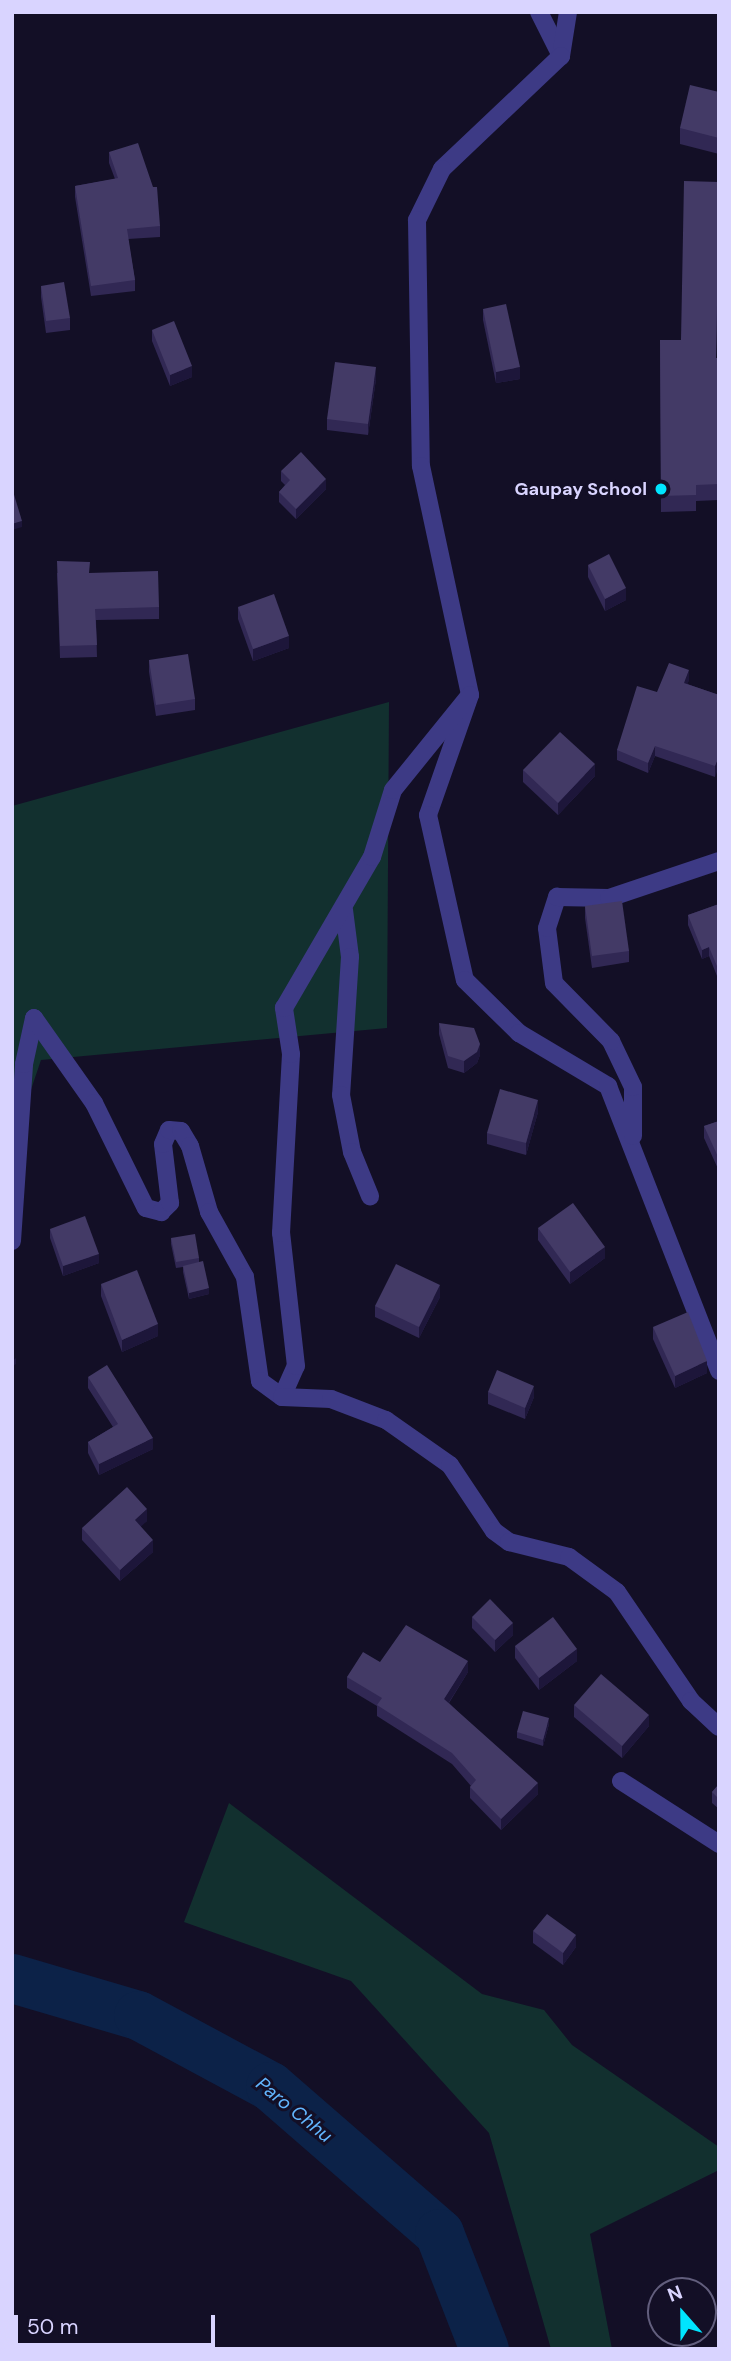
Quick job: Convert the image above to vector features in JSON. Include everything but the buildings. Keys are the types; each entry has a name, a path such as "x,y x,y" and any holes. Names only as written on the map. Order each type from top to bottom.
{"street":[{"path":"538,12 561,56"},
{"path":"568,12 561,56 442,169 416,220 421,466 470,695 428,815 465,979 519,1033 608,1086 636,1164 719,1371"},
{"path":"282,1397 296,1366 281,1233 290,1054 284,1008 344,910 372,857 393,790 470,695"},
{"path":"636,1164 631,1124 633,1087 611,1041 554,983 547,928 557,897 609,898 719,861"},
{"path":"344,910 350,957 341,1095 352,1152 370,1196"},
{"path":"12,1241 24,1064 35,1010 94,1103 146,1208 161,1212 170,1203 163,1144 169,1130 181,1131 190,1146 209,1212 246,1277 260,1381 282,1397 331,1399 386,1420 450,1465 494,1531 509,1542 569,1557 617,1592 691,1701 719,1727"},
{"path":"621,1781 719,1844"}],"green space":[{"path":"389,702 387,1028 41,1060 12,1146 12,806"},
{"path":"229,1803 482,1994 544,2010 572,2045 719,2147 719,2170 590,2234 612,2349 551,2349 489,2133 351,1981 184,1922"}],"waterway":[{"name":"Paro Chhu","path":"12,1978 138,2015 270,2086 439,2233 484,2349"}],"place":[{"name":"Gaupay School","path":"661,489"}]}
